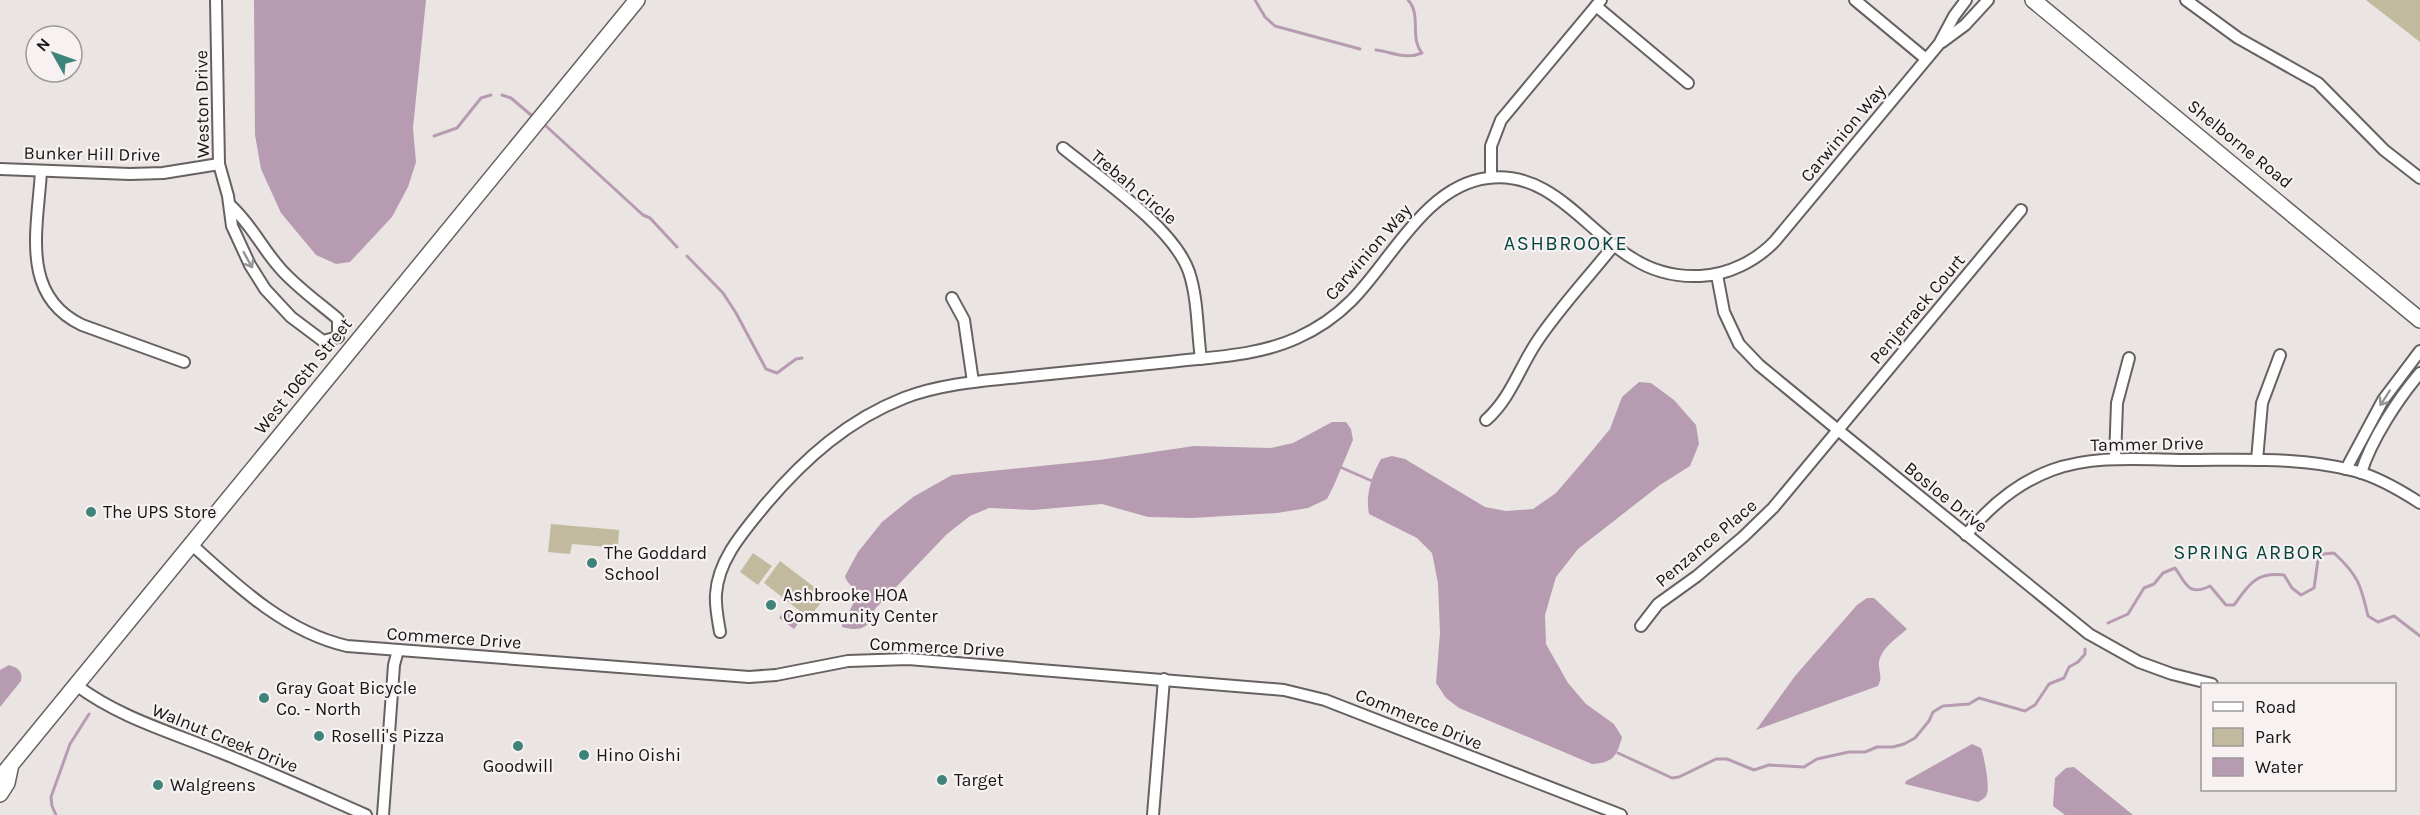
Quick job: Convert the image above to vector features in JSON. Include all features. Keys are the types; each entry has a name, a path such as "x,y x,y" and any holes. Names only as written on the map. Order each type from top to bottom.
{"street":[{"name":"Weston Drive","path":"216,0 219,164 230,205 232,226 240,245 265,288 291,317 323,341 338,337"},
{"name":"West 106th Street","path":"0,778 190,543 637,0"},
{"path":"1855,0 1926,59"},
{"name":"Carwinion Way","path":"720,632 716,589 727,557 746,529 798,468 832,438 883,407 915,394 973,382 1201,358 1265,349 1293,340 1324,323 1358,294 1434,204 1461,186 1491,177 1526,182 1550,193 1614,245 1642,264 1665,273 1695,276 1717,275 1754,259 1770,246 1939,44 1954,16 1966,0"},
{"name":"Carwinion Way","path":"1939,44 1965,25 1988,0"},
{"name":"Shelborne Road","path":"2033,0 2420,320"},
{"path":"2186,0 2238,38 2318,83 2384,150 2420,178"},
{"path":"1491,177 1491,146 1501,120 1598,3 1688,83"},
{"name":"Trebah Circle","path":"1063,148 1166,234 1181,254 1194,290 1201,358"},
{"name":"Bunker Hill Drive","path":"0,169 147,174 219,164"},
{"path":"41,171 36,260 39,277 50,301 68,317 82,325 184,362"},
{"name":"Weston Drive","path":"230,205 246,219 260,243 280,268 338,319 338,337"},
{"name":"Penjerrack Court","path":"1838,430 2021,210"},
{"path":"1486,420 1505,400 1545,330 1614,245"},
{"name":"Bosloe Drive","path":"1717,275 1724,312 1739,344 1838,430 2072,622 2102,643 2152,667 2208,683"},
{"path":"952,298 964,320 973,382"},
{"name":"Weston Drive","path":"338,337 352,348"},
{"path":"2354,471 2383,400 2420,351"},
{"path":"2257,460 2262,403 2280,355"},
{"path":"2115,459 2117,403 2129,358"},
{"path":"2354,471 2365,461 2388,420 2420,373"},
{"name":"Penzance Place","path":"1641,626 1658,604 1728,550 1773,508 1838,430"},
{"name":"Tammer Drive","path":"1966,535 2001,499 2040,475 2082,462 2115,459 2300,461 2354,471 2393,487 2420,503"},
{"name":"Commerce Drive","path":"190,543 270,610 317,638 347,646 741,676 776,675 834,663 890,659 1246,685 1304,693 1621,815"},
{"path":"383,815 394,665 398,650"},
{"path":"1153,815 1164,679"},
{"name":"Walnut Creek Drive","path":"76,685 91,696 135,720 221,753 366,815"},
{"path":"0,794 7,783 11,765"}],"green space":[{"path":"2366,0 2420,0 2420,42"},
{"path":"551,524 619,530 618,548 572,544 570,554 548,552"},
{"path":"753,553 772,566 758,585 740,572"},
{"path":"780,561 826,596 809,618 764,583"}],"water":[{"path":"254,0 426,0 413,128 416,162 408,187 392,217 350,262 336,264 316,255 281,213 261,169 255,135"},
{"path":"1639,382 1651,383 1674,400 1696,425 1699,444 1690,466 1660,485 1578,549 1556,577 1545,615 1546,644 1568,683 1586,704 1614,724 1622,737 1613,757 1605,762 1592,764 1459,708 1446,698 1436,683 1440,633 1438,583 1432,553 1417,538 1369,514 1369,492 1372,478 1381,459 1392,456 1405,459 1485,507 1506,511 1533,509 1556,493 1586,458 1610,429 1622,397"},
{"path":"1332,422 1346,422 1351,429 1353,440 1327,499 1308,508 1277,513 1192,518 1148,517 1102,504 1033,510 989,508 970,516 947,534 875,609 867,625 859,629 842,627 842,622 855,597 845,576 858,552 882,522 913,497 952,475 1099,460 1194,446 1271,448 1293,443"},
{"path":"1867,598 1874,598 1907,629 1888,646 1881,656 1878,686 1756,730 1795,676 1857,605"},
{"path":"786,608 802,619 794,629 779,618"},
{"path":"9,665 19,670 21,681 0,707 0,670"},
{"path":"1972,744 1981,748 1987,772 1987,792 1980,801 1905,784 1906,781"},
{"path":"2074,767 2133,815 2065,815 2053,806 2055,778 2066,768"}],"waterway":[{"path":"1255,0 1265,17 1275,26 1360,49"},
{"path":"1376,50 1404,56 1422,53 1416,40 1414,12 1408,0"},
{"path":"434,136 457,128 481,98 491,95"},
{"path":"502,95 511,98 531,115"},
{"path":"546,126 643,215 650,218 677,247"},
{"path":"687,256 723,293 766,369 777,373 796,359 802,358"},
{"path":"1340,467 1372,481"},
{"path":"2108,623 2128,614 2144,588 2154,584 2163,573 2175,568 2188,587 2197,590 2210,586 2226,605 2234,605 2249,585 2266,575 2284,575 2292,588 2301,595 2314,588 2318,560 2323,554 2334,553 2357,581 2368,616 2378,622 2394,616 2420,636"},
{"path":"1618,753 1672,778 1679,777 1716,759 1727,759 1754,770 1769,765 1804,767 1817,759 1904,744 1915,738 1929,721 1933,712 1943,706 1969,704 1979,698 2025,711 2035,705 2049,684 2064,678 2069,667 2085,654 2085,649"},
{"path":"56,815 51,797 70,744 89,714"}],"place":[{"name":"The UPS Store","path":"91,512"},
{"name":"The Goddard School","path":"592,563"},
{"name":"Ashbrooke HOA Community Center","path":"771,605"},
{"name":"Gray Goat Bicycle Co. - North","path":"264,698"},
{"name":"Roselli's Pizza","path":"319,736"},
{"name":"Goodwill","path":"518,746"},
{"name":"Hino Oishi","path":"584,755"},
{"name":"Target","path":"942,780"},
{"name":"Walgreens","path":"158,785"}],"district":[{"name":"ASHBROOKE","path":"1566,243"},
{"name":"SPRING ARBOR","path":"2249,552"}]}
